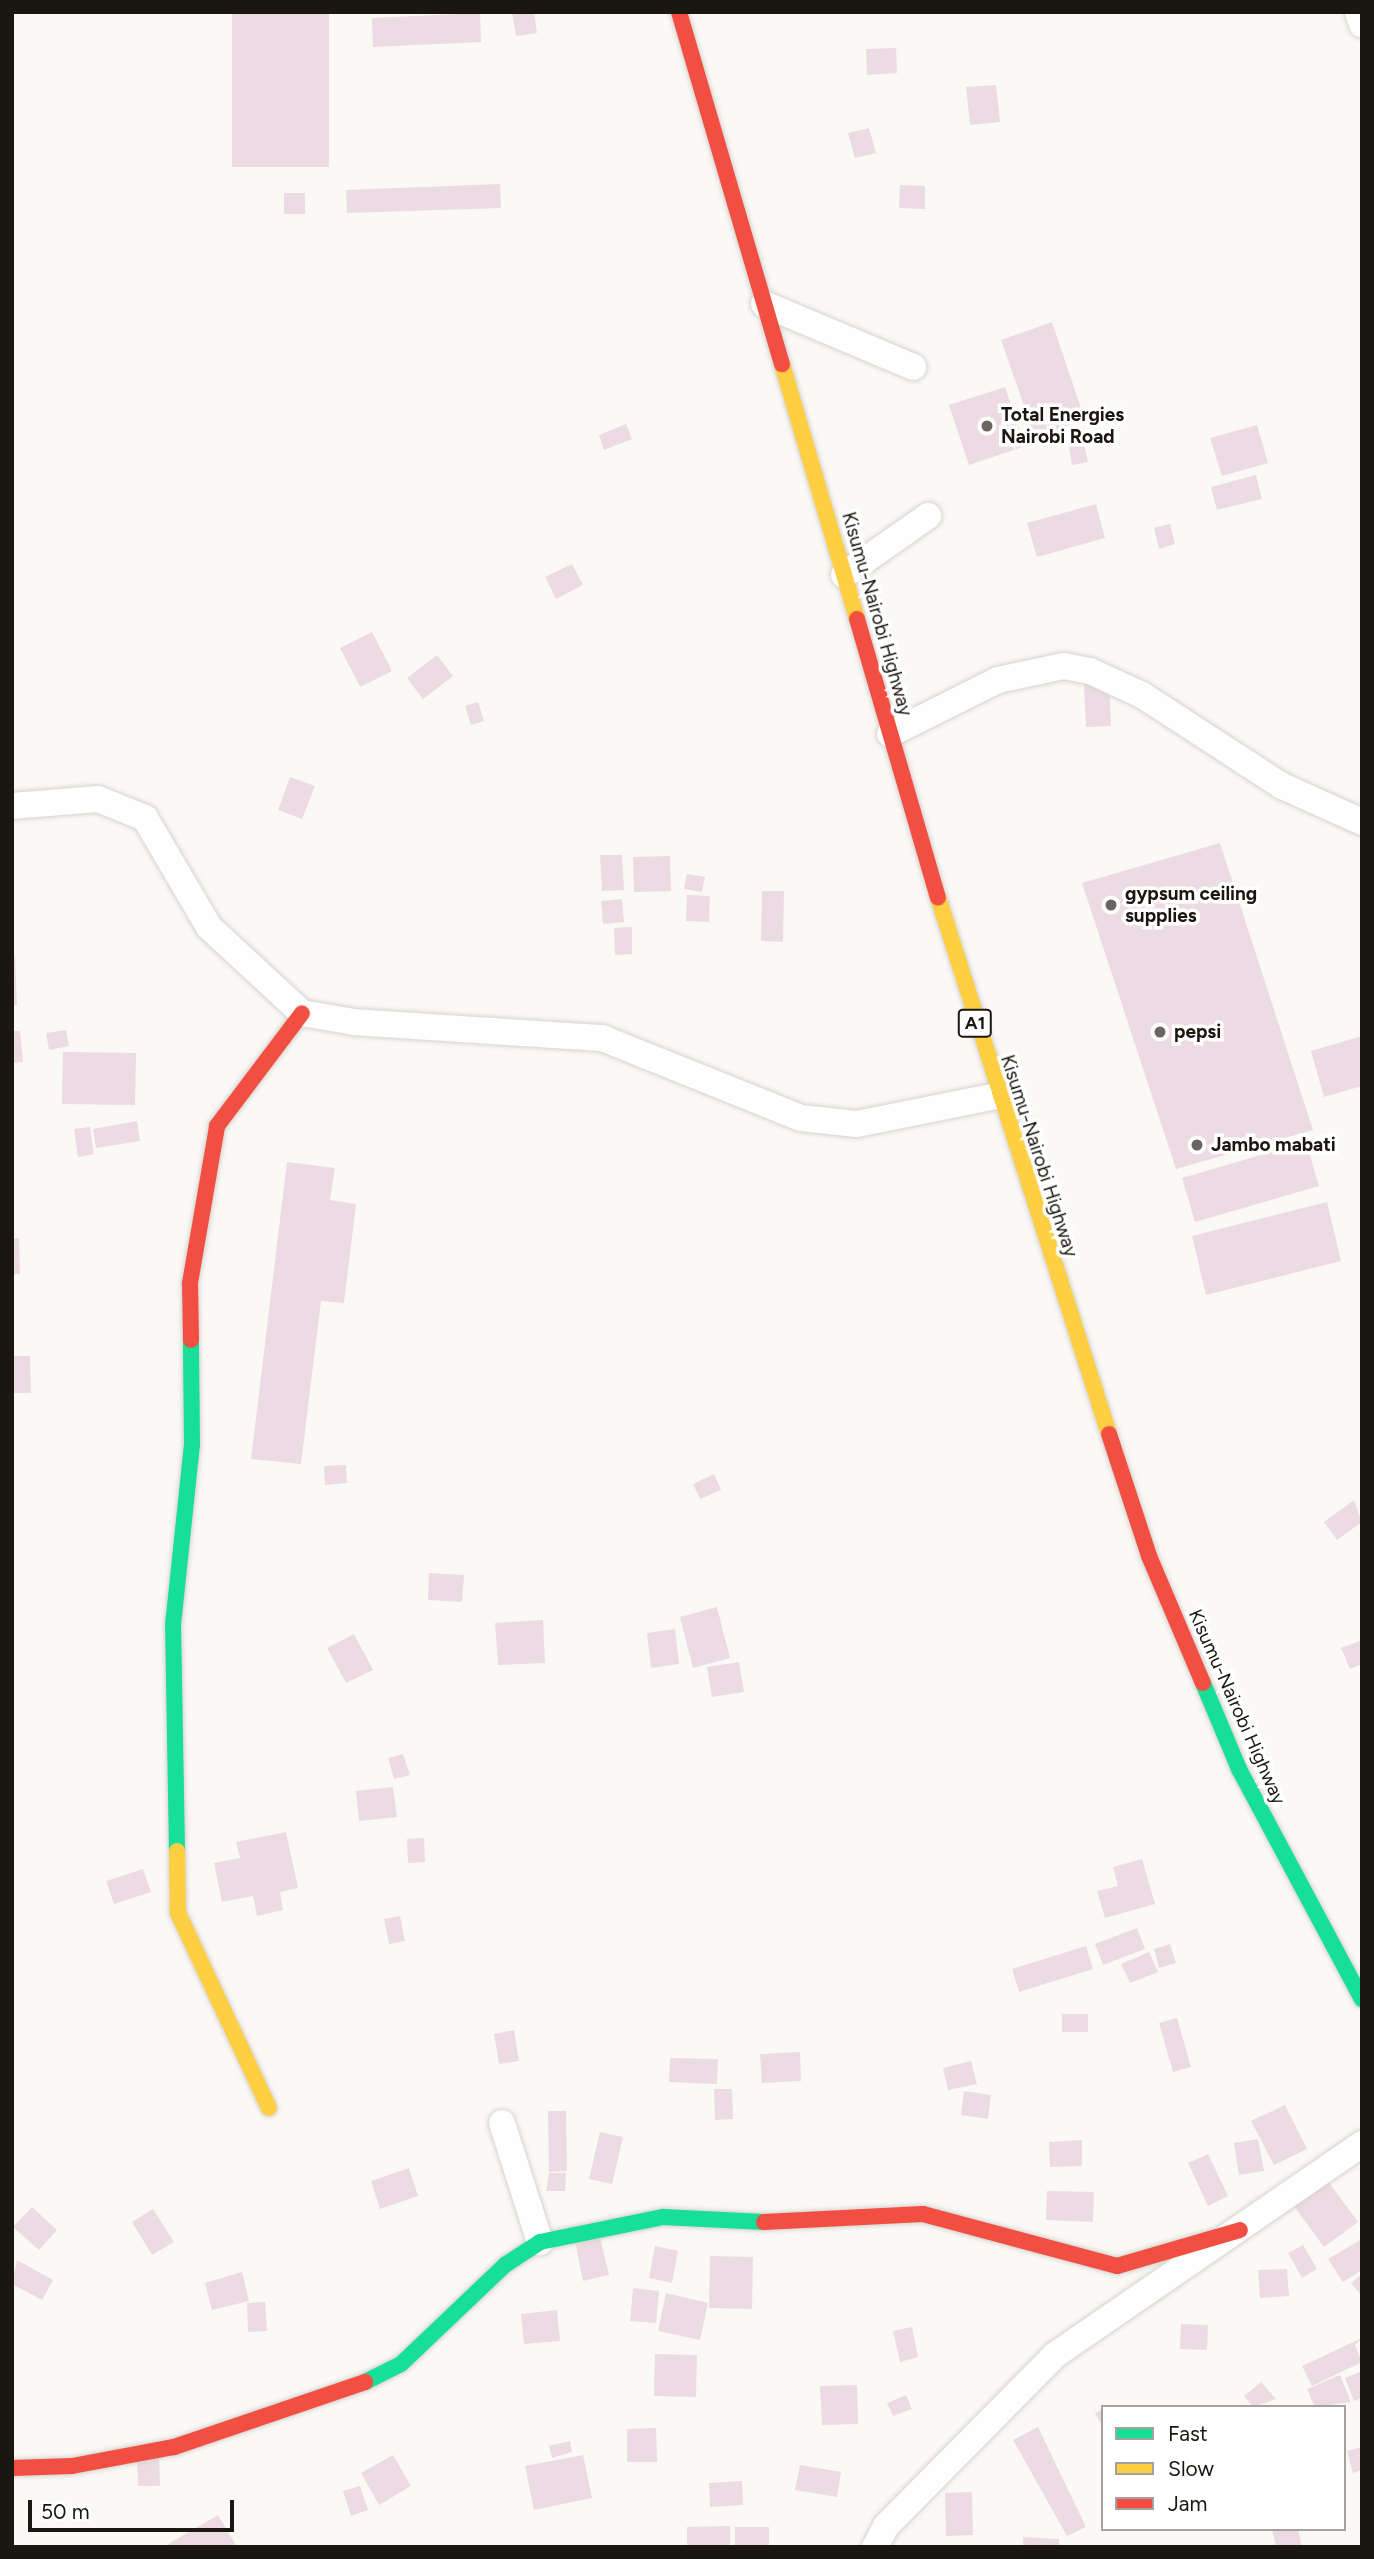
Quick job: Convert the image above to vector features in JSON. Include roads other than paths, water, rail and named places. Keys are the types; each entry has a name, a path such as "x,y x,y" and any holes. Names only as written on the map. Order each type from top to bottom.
{"main road":[{"name":"Kisumu-Nairobi Highway","path":"679,12 996,1096 1195,1674 1351,1956 1362,1999"},
{"path":"269,2108 178,1913 173,1625 192,1444 190,1283 217,1126 302,1013"},
{"path":"12,2468 72,2466 174,2447 358,2386 401,2364 505,2265 540,2242 585,2228 663,2217 797,2223 923,2214 971,2221 1117,2266 1240,2230"}],"street":[{"path":"1357,12 1362,24"},
{"path":"764,304 913,367"},
{"path":"844,575 928,516"},
{"path":"890,734 998,680 1052,668 1090,671 1142,695 1282,786 1362,822"},
{"path":"12,806 98,799 145,818 209,927 302,1013 354,1023 602,1038 801,1118 856,1124 996,1096"},
{"path":"502,2123 540,2242"},
{"path":"875,2547 886,2526 1055,2355 1362,2144"}],"place":[{"name":"Total Energies Nairobi Road","path":"987,426"},
{"name":"gypsum ceiling supplies","path":"1111,905"},
{"name":"pepsi","path":"1160,1032"},
{"name":"Jambo mabati","path":"1197,1145"}]}
